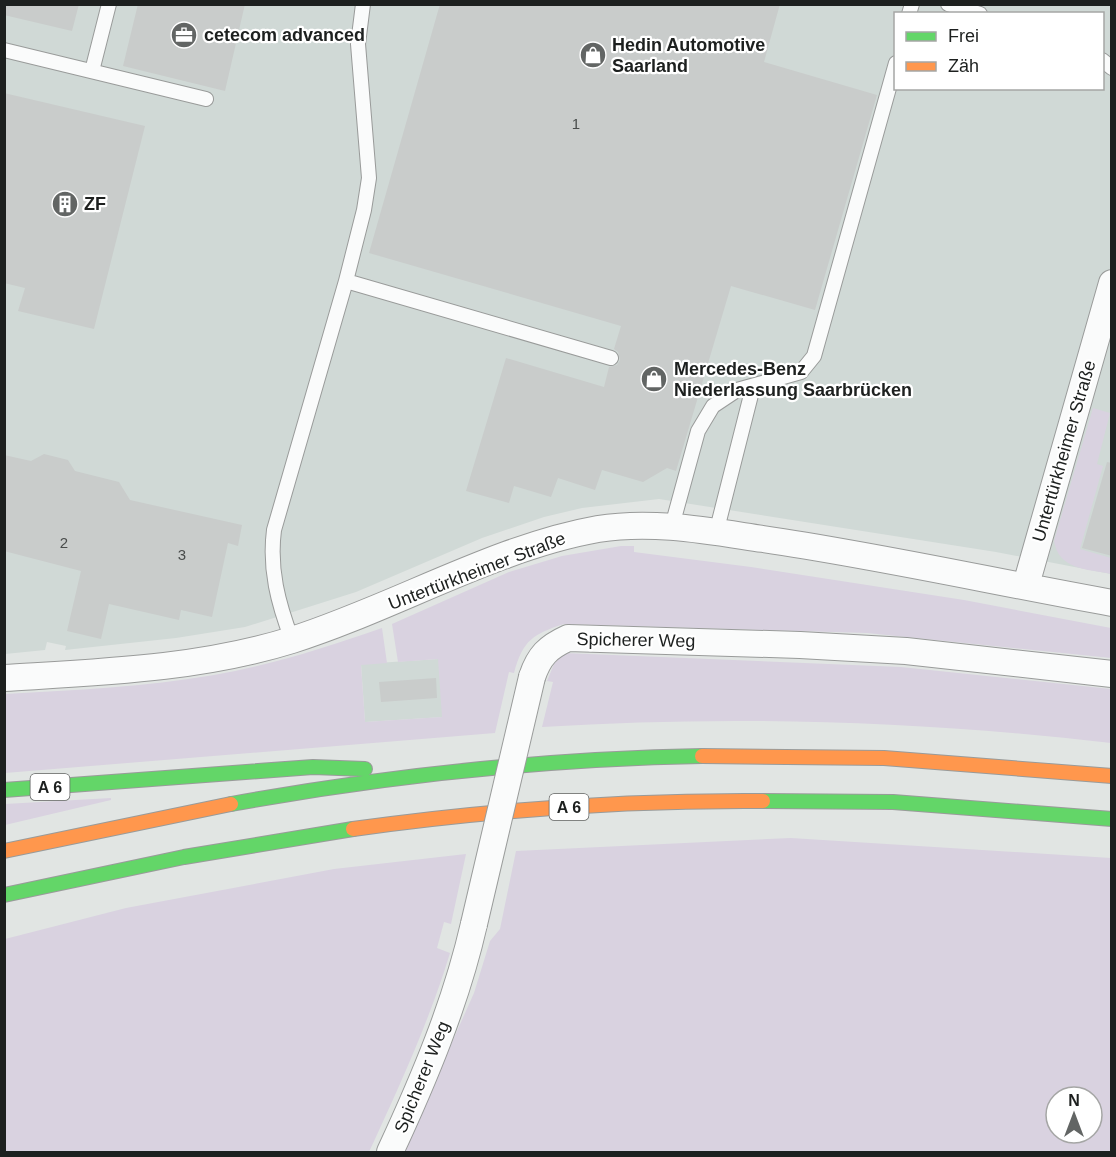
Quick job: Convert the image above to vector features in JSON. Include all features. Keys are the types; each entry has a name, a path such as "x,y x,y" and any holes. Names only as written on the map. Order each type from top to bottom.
{"highway":[{"name":"A 6","path":"4,851 173,814 451,772 546,764 748,755 904,760 1112,776"},
{"name":"A 6","path":"4,790 313,767 451,772"},
{"name":"A 6","path":"4,895 173,859 312,835 452,816 551,808 753,801 893,802 1112,819"}],"street":[{"name":"Untertürkheimer Straße","path":"1026,585 1112,283"},
{"name":"Untertürkheimer Straße","path":"4,678 103,672 214,660 292,640 541,544 601,529 672,526 716,532 896,560 1112,603"},
{"name":"Spicherer Weg","path":"390,1152 448,1013 465,965 532,677 538,659 550,646 568,638 800,645 906,651 1112,674"}],"lane":[{"path":"92,71 109,4"},
{"path":"292,640 275,588 272,568 274,530 346,281 364,210 369,178 358,44 363,4"},
{"path":"948,4 974,12"},
{"path":"4,50 206,99"},
{"path":"672,526 704,418 727,396 801,372 814,356 894,70"},
{"path":"346,281 611,358"},
{"path":"716,532 753,387"}],"shaded area":[{"name":"Hedin Automotive Saarland","path":"5,5 1111,5 1111,574 996,552 659,499 582,508 544,517 482,538 356,592 245,627 176,638 65,650 66,646 47,642 45,650 5,654"},
{"path":"1093,408 1110,413 1097,464 1103,466 1080,549 1111,558 1111,574 1084,569 1068,563 1057,551 1054,541"},
{"path":"634,546 634,552 751,567 964,600 1111,628 1111,658 867,633 564,624 537,635 521,653 514,673 509,672 495,733 5,773 5,694 136,685 214,675 299,655 382,628 387,663 361,665 365,722 442,717 438,659 398,662 392,624 509,572 562,556"},
{"path":"564,653 901,667 1111,689 1111,743 969,730 827,722 684,721 542,727 553,682 547,681 554,664"},
{"path":"439,659 443,717 365,722 361,664"},
{"path":"111,798 111,800 5,825 5,804"},
{"path":"791,838 1111,858 1111,1152 403,1152 474,993 490,941 500,929 516,851"},
{"path":"466,854 451,924 444,922 437,948 450,953 442,979 413,1054 369,1152 5,1152 5,939 126,908 334,869"}],"building":[{"path":"4,4 79,4 72,31 4,15"},
{"name":"cetecom advanced","path":"138,4 245,4 225,91 123,66"},
{"path":"440,4 780,4 764,62 877,95 815,310 731,286 676,471 667,468 643,482 602,470 595,490 558,478 551,497 514,486 509,503 466,491 506,358 604,387 609,367 617,365 620,360 618,352 614,349 621,326 369,253"},
{"name":"ZF","path":"4,93 145,126 94,329 18,311 25,288 4,283"},
{"path":"44,454 68,460 75,471 119,482 130,500 242,525 238,546 228,543 212,617 181,610 179,620 109,604 101,639 67,631 81,571 4,551 4,455 31,461"},
{"path":"1107,462 1112,463 1112,556 1082,548"},
{"path":"436,678 437,698 381,702 379,682"}],"traffic: fast":[{"path":"231,804 406,777 524,765 702,756"},
{"path":"4,790 313,767 365,769"},
{"path":"763,801 893,802 1112,819"},
{"path":"4,895 184,857 353,829"}],"traffic: slow":[{"path":"702,756 884,758 1112,776"},
{"path":"353,829 455,816 558,807 660,802 763,801"},
{"path":"4,851 231,804"}],"place":[{"name":"cetecom advanced","path":"184,35"},
{"name":"Hedin Automotive Saarland","path":"593,55"},
{"name":"ZF","path":"65,204"},
{"name":"Mercedes-Benz Niederlassung Saarbrücken","path":"654,379"}]}
